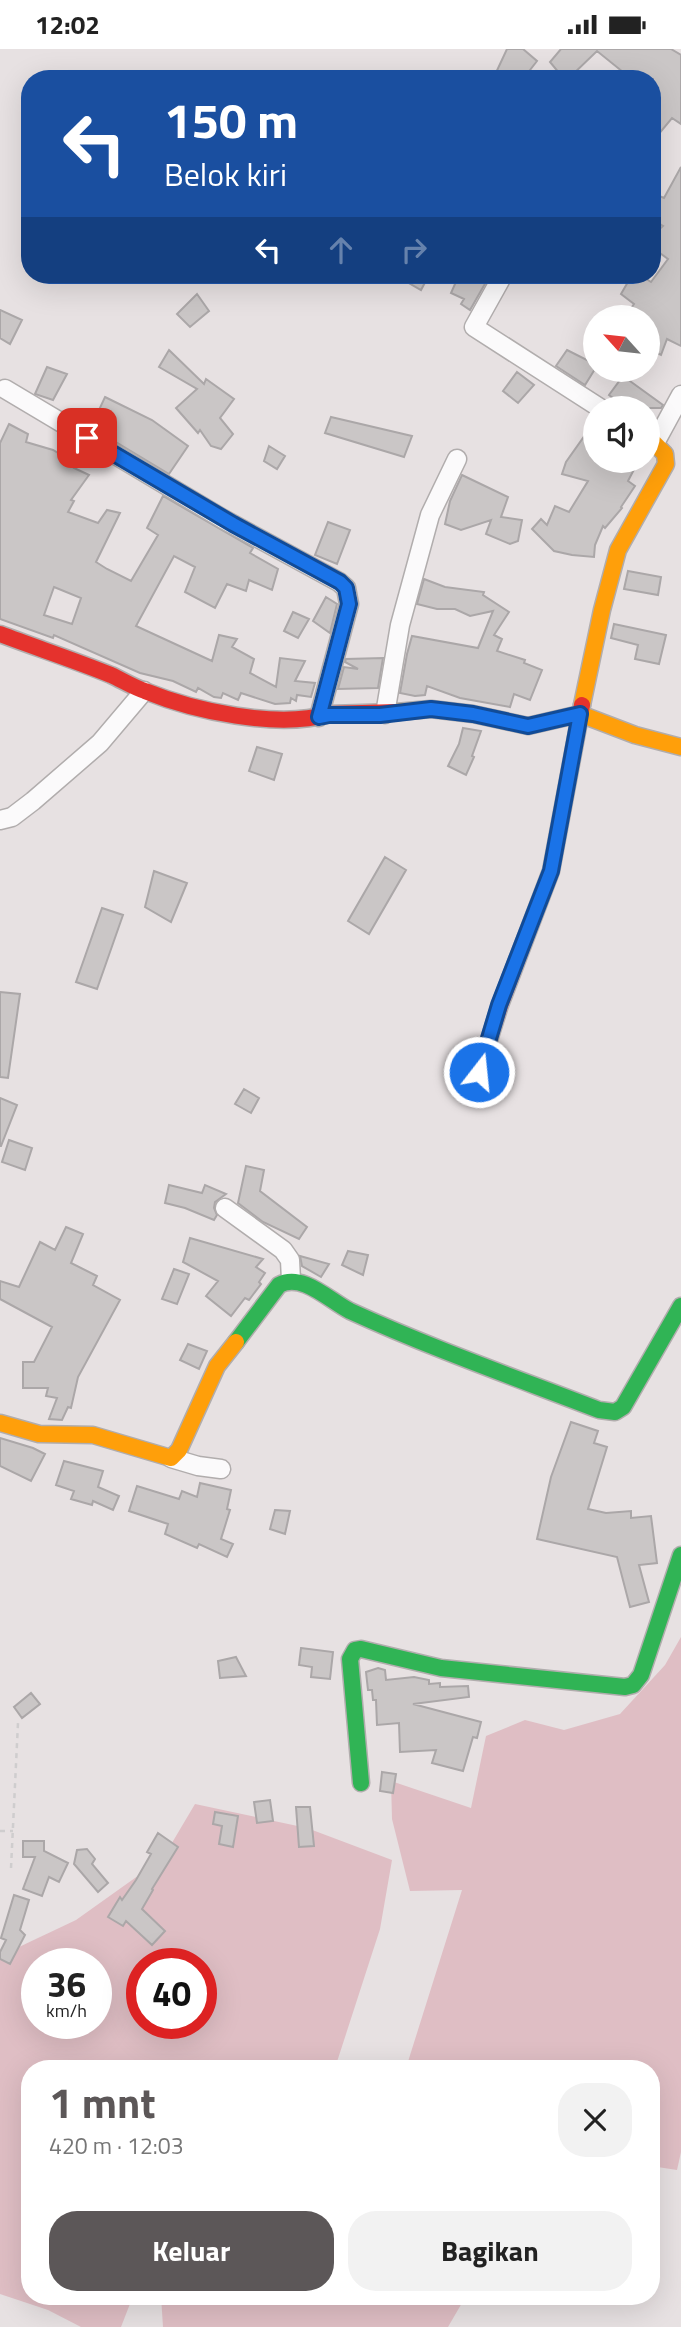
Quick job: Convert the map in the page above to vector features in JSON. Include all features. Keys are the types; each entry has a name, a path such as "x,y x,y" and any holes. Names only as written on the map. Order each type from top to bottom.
{"street":[{"path":"498,284 474,327 583,397"},
{"path":"5,389 223,519 340,582 346,588 349,604 319,717"},
{"path":"660,426 681,395"},
{"path":"479,1072 499,1005 551,871 602,610 618,551 666,464 665,453 660,448"},
{"path":"385,714 400,625 430,515 457,459"},
{"path":"0,634 205,712 274,719 431,709 473,714 528,726 580,714 635,735 681,747"},
{"path":"0,820 12,817 33,801 100,743 144,691"},
{"path":"225,1208 284,1250 290,1260 291,1280"},
{"path":"171,1458 179,1450 216,1366 279,1285 291,1280 311,1287 346,1309 390,1329 611,1413 620,1411 623,1407 681,1306"},
{"path":"0,1423 39,1434 93,1435 198,1466 221,1469"},
{"path":"361,1783 350,1659 355,1650 361,1649 441,1668 625,1687 633,1685 640,1675 681,1555"}],"path":[{"path":"11,1868 18,1723"},
{"path":"0,1831 13,1831"}],"shaded area":[{"path":"681,1637 681,2152 677,2170 660,2167 660,2060 409,2060 462,1890 410,1891 392,1819 391,1781 471,1808 486,1736 525,1720 564,1730 620,1714 665,1665"},
{"path":"195,1804 307,1828 392,1860 380,1929 338,2060 21,2060 21,2301 0,2294 0,1956 76,1920 163,1858"},
{"path":"33,2305 130,2305 121,2327 81,2327"},
{"path":"162,2305 461,2305 448,2327 163,2327"}],"building":[{"path":"507,49 523,49 537,61 530,70 497,70"},
{"path":"561,49 671,49 681,55 681,124 672,118 661,131 661,70 621,70 597,51 577,70 557,70 550,62"},
{"path":"681,167 681,346 667,339 661,355 660,305 633,305 621,294 627,284 661,284 661,268 668,259 661,254 661,197 664,198"},
{"path":"411,284 424,284 421,290"},
{"path":"455,284 485,284 470,310 461,304 464,299 451,293"},
{"path":"197,294 209,311 190,327 177,314"},
{"path":"0,310 22,320 10,344 0,338"},
{"path":"169,350 204,384 206,379 234,399 220,418 233,434 221,449 211,446 200,430 198,433 176,408 197,389 159,367"},
{"path":"567,350 583,358 583,382 587,382 585,385 556,366"},
{"path":"47,367 67,374 53,400 35,394"},
{"path":"517,372 534,385 518,403 503,391"},
{"path":"619,382 631,382 651,396 610,396"},
{"path":"105,397 152,420 188,446 169,474 91,427"},
{"path":"331,417 412,436 404,457 325,433"},
{"path":"9,424 28,434 26,442 53,450 76,464 74,468 89,475 71,500 74,501 68,512 98,523 107,510 120,513 96,562 131,581 158,535 147,528 163,496 253,548 250,553 278,569 272,590 249,580 246,591 227,584 215,608 185,592 195,567 174,556 136,626 212,661 219,635 237,639 232,647 254,659 250,673 276,687 280,658 305,661 295,681 315,683 311,697 297,695 296,701 291,698 290,703 275,704 241,693 238,700 223,693 221,698 214,697 198,688 196,692 173,681 140,673 54,635 53,638 0,619 0,443","holes":["54,587 81,598 72,624 44,615"]},
{"path":"583,438 583,473 632,473 628,481 635,486 622,508 605,528 603,526 595,545 594,557 554,551 532,529 541,519 547,525 555,506 569,512 588,481 562,474 566,462"},
{"path":"269,446 285,456 277,469 264,461"},
{"path":"462,475 508,497 501,517 522,520 518,541 510,544 486,534 491,520 461,530 445,524 450,501"},
{"path":"328,522 350,530 337,564 315,555"},
{"path":"628,571 661,577 658,595 624,589"},
{"path":"424,579 445,587 484,592 483,595 509,612 494,635 502,639 497,651 525,660 524,663 542,670 530,700 514,694 510,707 460,698 427,686 425,695 400,693 412,636 478,648 493,611 470,616 455,609 437,609 417,604"},
{"path":"326,597 337,604 330,633 313,621"},
{"path":"293,612 309,619 298,638 284,631"},
{"path":"614,624 666,635 659,664 635,659 638,645 611,638"},
{"path":"383,658 378,688 338,689 344,667 358,669 345,662 346,659"},
{"path":"463,728 481,731 466,775 448,766 459,744"},
{"path":"257,747 282,754 274,780 249,771"},
{"path":"385,857 406,870 369,934 348,921"},
{"path":"154,871 187,883 171,922 145,907"},
{"path":"102,908 123,915 97,989 76,982"},
{"path":"0,992 20,994 8,1078 0,1077"},
{"path":"244,1089 259,1098 251,1113 235,1104"},
{"path":"0,1098 17,1105 1,1146 0,1146"},
{"path":"9,1140 32,1148 25,1170 2,1162"},
{"path":"246,1166 264,1170 260,1191 307,1227 299,1239 263,1222 238,1203"},
{"path":"169,1185 202,1193 205,1185 226,1194 215,1202 217,1215 214,1220 165,1203"},
{"path":"66,1227 83,1234 71,1263 97,1276 93,1285 120,1300 78,1377 71,1408 68,1407 62,1420 49,1419 57,1398 46,1396 48,1388 23,1388 23,1362 34,1362 52,1327 0,1299 0,1281 19,1287 40,1242 55,1250"},
{"path":"190,1238 263,1259 256,1267 265,1273 259,1282 261,1284 249,1300 245,1298 231,1316 206,1296 218,1281 183,1262"},
{"path":"348,1251 368,1255 363,1275 342,1265"},
{"path":"300,1256 329,1264 321,1277 302,1266"},
{"path":"174,1269 189,1274 177,1304 162,1299"},
{"path":"188,1344 207,1351 199,1369 180,1360"},
{"path":"571,1422 598,1431 594,1443 607,1447 588,1509 606,1513 631,1511 631,1518 651,1516 657,1563 639,1565 649,1602 630,1607 617,1557 537,1539 551,1477"},
{"path":"0,1438 45,1454 31,1481 0,1466"},
{"path":"64,1461 103,1471 98,1487 119,1496 113,1510 93,1501 92,1505 71,1499 74,1491 56,1485"},
{"path":"200,1483 231,1490 227,1509 230,1510 221,1539 233,1544 227,1557 199,1544 197,1548 165,1534 168,1524 129,1511 137,1486 179,1499 182,1491 197,1497"},
{"path":"275,1510 290,1511 285,1534 270,1529"},
{"path":"301,1648 333,1652 330,1679 311,1677 312,1667 299,1665"},
{"path":"236,1657 246,1676 220,1678 218,1661"},
{"path":"378,1668 385,1670 386,1680 414,1677 429,1680 429,1684 440,1683 440,1687 468,1686 469,1697 413,1704 481,1722 477,1738 473,1737 463,1771 432,1763 436,1750 400,1752 399,1723 377,1725 376,1700 373,1700 372,1690 368,1690 366,1672"},
{"path":"31,1693 40,1704 22,1718 14,1707"},
{"path":"382,1772 396,1774 393,1793 380,1791"},
{"path":"270,1800 273,1821 257,1823 254,1802"},
{"path":"296,1807 310,1807 314,1846 299,1847"},
{"path":"215,1812 238,1816 233,1847 219,1844 222,1826 213,1824"},
{"path":"158,1833 178,1847 142,1909 165,1931 152,1945 126,1921 123,1926 108,1917 120,1897 122,1900 136,1880 151,1854 147,1852"},
{"path":"23,1841 44,1841 44,1851 68,1863 59,1882 49,1877 42,1896 23,1889 35,1857 23,1857"},
{"path":"87,1849 95,1859 92,1864 108,1883 98,1892 74,1864 77,1850"},
{"path":"14,1895 29,1900 20,1930 25,1935 10,1964 0,1959 0,1952 6,1940 1,1938"}],"traffic: fast":[{"path":"236,1342 279,1285 297,1282 316,1289 350,1311 411,1338 599,1410 615,1412 623,1407 681,1306"},
{"path":"361,1783 350,1659 355,1650 361,1649 441,1668 625,1687 633,1685 641,1675 681,1555"}],"traffic: slow":[{"path":"582,705 618,550 666,464 665,454 660,449"},
{"path":"396,712 431,709 473,714 528,726 580,714 635,735 681,747"},
{"path":"0,1423 39,1434 93,1435 171,1458 179,1450 217,1366 236,1342"}],"traffic: jam":[{"path":"0,634 111,675 136,688 187,705 236,716 285,720 329,714 396,712"},
{"path":"479,1072 500,1005 551,871 582,705"}],"route":[{"path":"87,438 223,519 340,582 346,588 349,604 319,717 380,715 431,709 473,714 528,726 580,714 551,871 499,1005 479,1072"}]}
